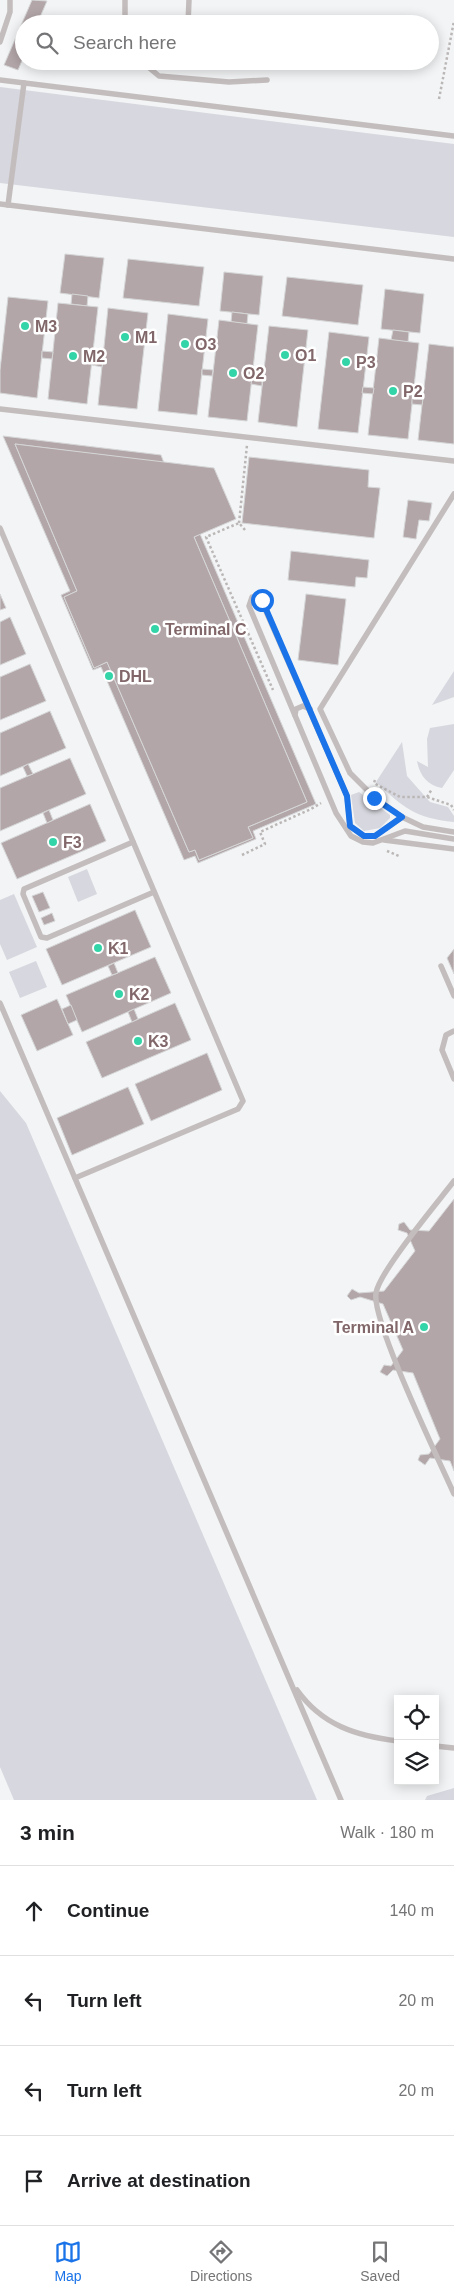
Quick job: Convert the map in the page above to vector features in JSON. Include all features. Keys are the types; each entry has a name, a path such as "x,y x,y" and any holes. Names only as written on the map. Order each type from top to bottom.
{"lane":[{"path":"0,42 10,12 10,0"},
{"path":"125,0 125,15"},
{"path":"188,15 189,0"},
{"path":"152,70 159,76 245,82 267,80"},
{"path":"0,80 454,136"},
{"path":"8,205 24,83"},
{"path":"0,204 454,259"},
{"path":"0,409 454,461"},
{"path":"454,494 320,709 350,773 374,798 402,817 423,827 454,832"},
{"path":"0,528 243,1101 238,1109 75,1178"},
{"path":"402,817 375,836 364,836 350,826 347,796 310,709 262,600 252,597 249,606 342,826 351,836 363,842 374,843 404,831 454,839"},
{"path":"295,716 296,709 304,706 310,709"},
{"path":"384,840 454,849"},
{"path":"133,842 24,890 22,894 41,937 47,938 154,892"},
{"path":"441,966 454,996"},
{"path":"0,1003 340,1800"},
{"path":"454,1031 446,1035 442,1050 454,1079"},
{"path":"454,1181 385,1273 376,1293 385,1334 454,1494"},
{"path":"290,1681 315,1712 330,1722 360,1735 394,1740"},
{"path":"439,1746 454,1748"}],"path":[{"path":"439,99 454,21"},
{"path":"238,523 248,438"},
{"path":"238,523 245,530"},
{"path":"238,523 206,537 276,698"},
{"path":"375,780 374,783 400,797 427,797 451,805 454,810"},
{"path":"427,797 432,789"},
{"path":"242,855 265,844 260,832 322,804 318,796"}],"shaded area":[{"path":"0,87 454,144 454,237 0,183"},
{"path":"454,671 454,697 432,705"},
{"path":"454,724 454,770 442,788 437,787 425,779 417,761 428,767 427,739 430,728"},
{"path":"402,742 407,776 430,802 448,807 454,816 454,822 429,818 411,810 376,782"},
{"path":"359,792 390,815 390,818 380,828 364,831 355,823 351,795"},
{"path":"87,869 97,894 78,902 68,877"},
{"path":"14,894 37,947 7,960 0,944 0,900"},
{"path":"36,961 47,987 20,998 9,972"},
{"path":"0,1091 26,1123 317,1800 14,1800 0,1767"},
{"path":"454,1788 454,1800 425,1800 427,1796"}],"building":[{"path":"32,0 47,1 41,15 26,15"},
{"path":"15,39 15,69 4,65"},
{"path":"65,254 104,258 99,298 60,293"},
{"path":"128,259 204,267 199,306 123,298"},
{"path":"224,272 263,276 259,315 220,311"},
{"path":"287,277 363,285 358,325 282,316"},
{"path":"385,289 424,294 420,333 381,329"},
{"path":"72,294 88,296 87,306 71,304"},
{"name":"M3","path":"8,297 48,301 37,398 0,393 0,370"},
{"name":"M2","path":"58,303 98,307 87,404 48,399"},
{"name":"M1","path":"108,308 148,313 137,409 98,405"},
{"path":"232,312 248,314 247,324 231,322"},
{"name":"O3","path":"168,314 208,319 197,415 158,411"},
{"name":"O2","path":"219,320 258,325 247,421 208,417"},
{"name":"O1","path":"269,326 308,330 297,427 258,422"},
{"path":"393,330 409,332 408,342 391,340"},
{"name":"P3","path":"329,332 369,337 358,433 318,429"},
{"name":"P2","path":"379,338 419,343 408,439 368,435"},
{"path":"429,344 454,347 454,444 418,440"},
{"path":"42,351 53,352 52,359 42,358"},
{"path":"92,360 103,361 102,367 92,365"},
{"path":"202,369 213,370 212,376 202,375"},
{"path":"252,379 262,380 262,386 251,384"},
{"path":"363,387 374,388 373,394 362,393"},
{"path":"412,398 423,399 422,405 412,404"},
{"path":"3,436 161,455 164,463 15,444 77,591 64,597 94,668 107,662 189,852 195,850 199,860 253,838 248,827 307,802 194,537 200,534 316,804 253,831 256,839 198,863 195,856 184,860 101,667 93,670 61,595 70,591"},
{"name":"Terminal C","path":"15,444 214,468 236,519 194,537 307,802 248,827 253,838 199,860 195,850 189,852 107,662 94,668 64,597 77,591"},
{"path":"249,457 369,470 368,487 380,488 374,538 242,523"},
{"path":"408,500 432,503 429,521 419,520 416,539 403,537"},
{"path":"291,551 369,560 367,578 356,577 355,587 288,580"},
{"path":"0,594 6,608 0,610"},
{"path":"306,594 346,599 338,665 298,660"},
{"path":"10,617 26,654 0,665 0,622"},
{"path":"30,664 46,701 0,720 0,677"},
{"path":"50,711 66,748 0,776 0,733"},
{"path":"70,758 86,794 0,831 0,788"},
{"path":"28,764 33,774 27,776 23,767"},
{"name":"F3","path":"90,804 106,841 17,879 1,843"},
{"path":"49,810 53,820 47,823 43,813"},
{"path":"43,892 50,908 39,912 32,896"},
{"name":"K1","path":"135,910 151,947 62,985 46,949"},
{"path":"52,913 55,921 44,925 41,918"},
{"path":"454,949 454,974 447,958"},
{"name":"K2","path":"155,957 171,993 82,1032 66,995"},
{"path":"114,963 118,973 112,975 108,966"},
{"path":"57,999 73,1035 37,1051 21,1015"},
{"name":"K3","path":"175,1003 191,1040 102,1078 86,1042"},
{"path":"71,1005 77,1020 68,1024 62,1009"},
{"path":"134,1009 138,1019 132,1022 128,1012"},
{"path":"207,1053 222,1090 151,1121 135,1084"},
{"path":"128,1087 144,1124 72,1155 57,1118"},
{"name":"Terminal A","path":"454,1199 454,1471 450,1461 430,1458 425,1465 418,1460 420,1455 429,1454 440,1439 413,1373 393,1370 387,1376 380,1372 384,1365 391,1366 403,1350 383,1304 360,1297 351,1300 347,1296 352,1289 359,1293 384,1291 415,1251 407,1233 398,1230 399,1224 404,1222 410,1230 429,1231"}],"place":[{"name":"M3","path":"25,326"},
{"name":"M1","path":"125,337"},
{"name":"O3","path":"185,344"},
{"name":"O1","path":"285,355"},
{"name":"M2","path":"73,356"},
{"name":"P3","path":"346,362"},
{"name":"O2","path":"233,373"},
{"name":"P2","path":"393,391"},
{"name":"Terminal C","path":"155,629"},
{"name":"DHL","path":"109,676"},
{"name":"F3","path":"53,842"},
{"name":"K1","path":"98,948"},
{"name":"K2","path":"119,994"},
{"name":"K3","path":"138,1041"},
{"name":"Terminal A","path":"424,1327"}],"route":[{"path":"262,600 347,796 350,826 364,836 375,836 402,817 374,798"}]}
